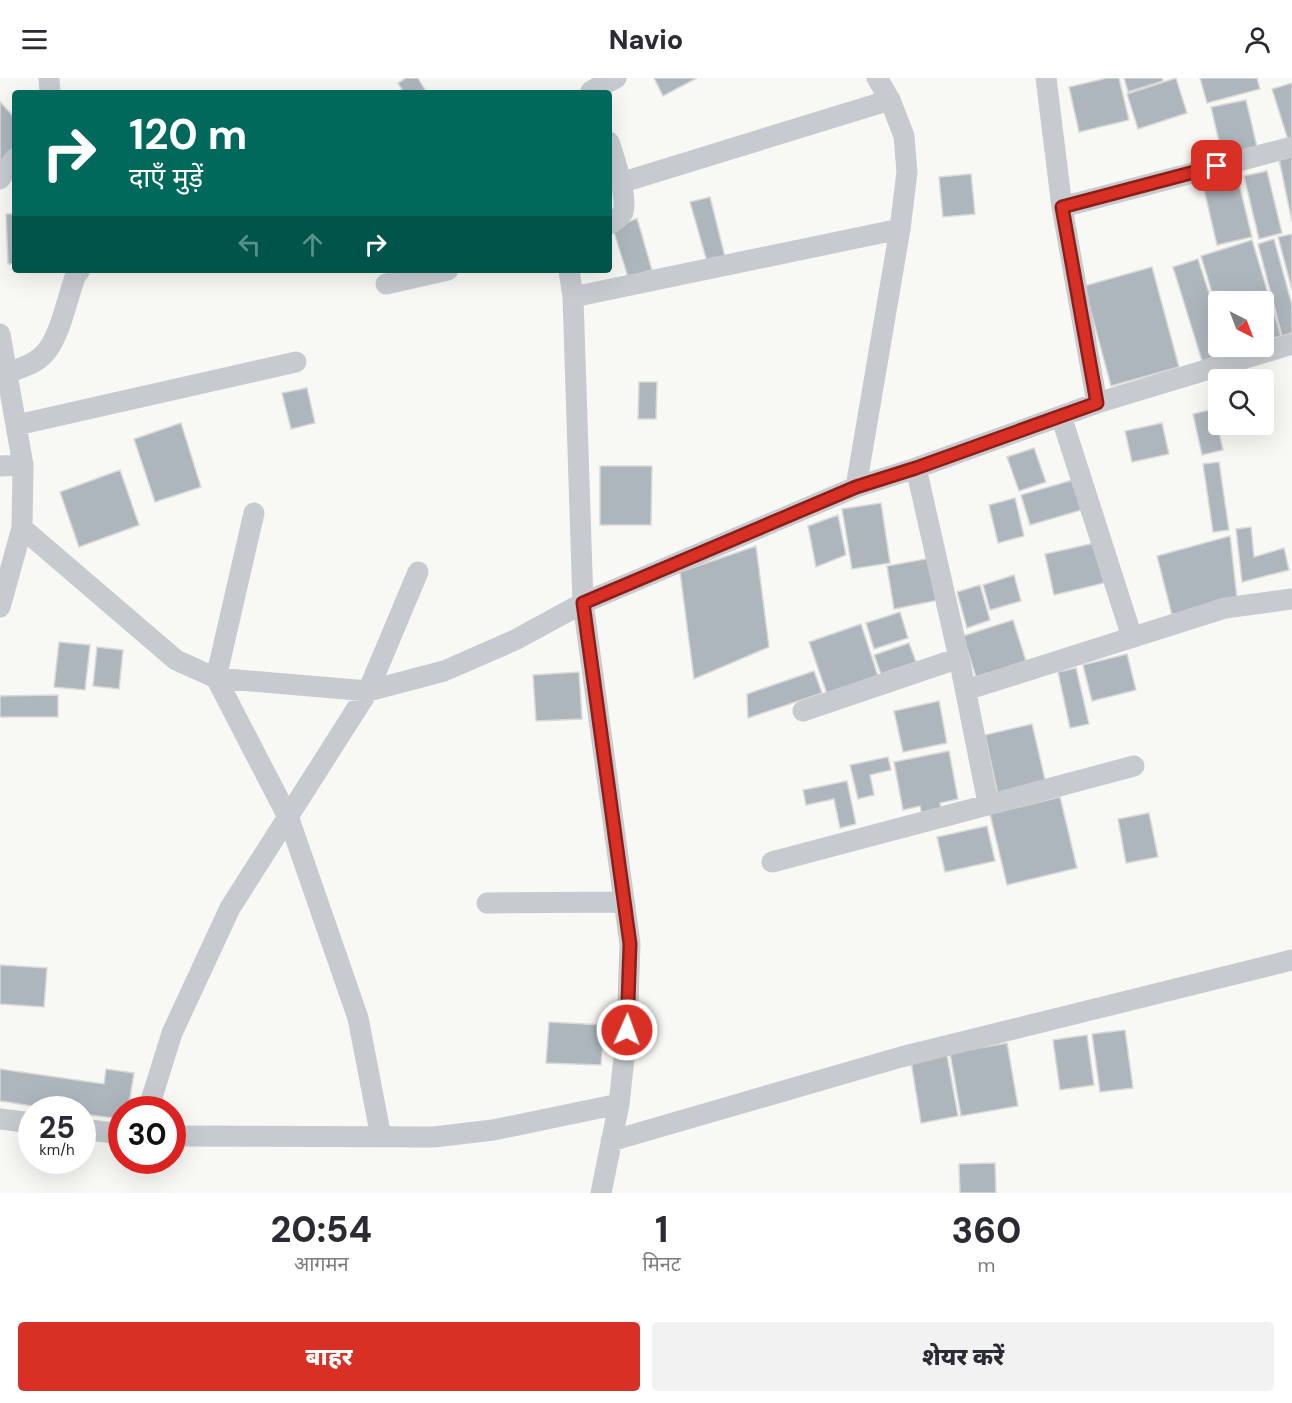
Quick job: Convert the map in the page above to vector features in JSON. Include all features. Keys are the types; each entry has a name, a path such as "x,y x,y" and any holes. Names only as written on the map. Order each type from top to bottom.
{"street":[{"path":"589,87 616,78"},
{"path":"856,487 900,229 907,172 904,136 890,100 877,78"},
{"path":"1046,78 1062,207 1097,403"},
{"path":"620,183 890,100"},
{"path":"1062,207 1292,147"},
{"path":"612,153 624,204 622,214 612,222"},
{"path":"0,179 12,162"},
{"path":"573,297 900,229"},
{"path":"7,373 32,363 44,354 53,341 78,273"},
{"path":"386,284 435,273"},
{"path":"569,273 573,297 583,603 630,944 627,1030 619,1104 602,1193"},
{"path":"0,334 23,465 22,528 0,607"},
{"path":"22,528 176,660 216,678 368,691 444,671 515,640 583,603 856,487 916,468 1097,403 1292,344"},
{"path":"17,425 296,362"},
{"path":"1061,416 1132,638"},
{"path":"0,466 23,465"},
{"path":"916,468 966,690 988,803"},
{"path":"254,513 216,678 289,819 358,1018 381,1137"},
{"path":"152,1096 172,1033 230,908 289,819 368,691 418,572"},
{"path":"966,690 1225,608 1292,599"},
{"path":"803,711 959,658"},
{"path":"772,862 1134,766"},
{"path":"487,903 624,902"},
{"path":"611,1141 901,1057 1292,960"},
{"path":"186,1136 434,1137 481,1131 619,1104"},
{"path":"0,1119 18,1121"}],"building":[{"path":"406,78 418,78 425,90 402,90 398,83"},
{"path":"654,78 697,78 663,96"},
{"path":"1107,78 1119,78 1129,120 1079,132 1069,87"},
{"path":"1124,78 1162,78 1163,81 1128,92"},
{"path":"1176,78 1187,113 1138,129 1127,94"},
{"path":"1200,78 1257,78 1260,89 1207,103"},
{"path":"1292,83 1292,138 1288,140 1272,89"},
{"path":"1246,100 1257,147 1222,155 1211,107"},
{"path":"0,102 12,115 12,152 0,162"},
{"path":"1292,157 1292,222 1279,159"},
{"path":"1267,171 1282,233 1259,239 1244,176"},
{"path":"971,174 975,214 943,217 939,177"},
{"path":"1237,176 1252,237 1217,245 1203,185"},
{"path":"710,197 725,257 707,262 690,202"},
{"path":"6,214 12,214 12,264 8,264"},
{"path":"637,218 652,270 628,277 613,229"},
{"path":"1292,234 1292,290 1278,237"},
{"path":"1274,239 1292,305 1292,333 1282,336 1274,305 1274,291 1270,291 1258,244"},
{"path":"1252,240 1267,291 1211,291 1201,256"},
{"path":"1198,259 1208,291 1208,357 1214,357 1202,361 1173,267"},
{"path":"1152,267 1179,367 1111,386 1084,286"},
{"path":"1274,313 1281,336 1274,338"},
{"path":"639,382 657,382 656,419 638,419"},
{"path":"307,388 315,423 291,429 282,393"},
{"path":"1208,410 1208,435 1220,435 1223,450 1202,455 1193,414"},
{"path":"181,423 201,487 155,502 134,439"},
{"path":"1162,423 1169,454 1132,462 1125,431"},
{"path":"1034,448 1046,482 1019,491 1007,457"},
{"path":"1219,462 1229,530 1213,532 1203,464"},
{"path":"600,466 652,466 651,525 600,525"},
{"path":"120,470 139,525 79,547 60,492"},
{"path":"1076,479 1085,509 1030,525 1021,495"},
{"path":"1015,498 1024,536 998,543 989,505"},
{"path":"881,503 890,563 852,569 842,509"},
{"path":"838,515 846,555 816,567 808,526"},
{"path":"1251,527 1254,557 1284,548 1289,570 1242,582 1236,529"},
{"path":"1230,536 1237,598 1172,615 1157,556"},
{"path":"1095,543 1104,583 1054,595 1045,554"},
{"path":"756,546 769,647 694,679 680,572"},
{"path":"931,558 939,600 894,609 887,566"},
{"path":"1014,575 1021,601 990,610 983,585"},
{"path":"980,585 990,620 967,628 957,592"},
{"path":"900,612 908,638 874,649 866,623"},
{"path":"1013,620 1026,661 976,677 963,636"},
{"path":"861,624 878,676 827,694 809,642"},
{"path":"59,642 90,645 85,690 54,687"},
{"path":"909,643 916,662 881,674 874,655"},
{"path":"97,647 123,650 119,689 93,686"},
{"path":"1127,654 1136,690 1092,701 1083,665"},
{"path":"1076,668 1089,724 1070,728 1058,672"},
{"path":"814,671 822,693 748,718 747,694"},
{"path":"579,672 582,719 536,721 533,675"},
{"path":"58,695 58,717 0,717 0,696"},
{"path":"939,701 947,743 903,752 894,711"},
{"path":"1032,724 1046,784 998,795 985,735"},
{"path":"949,751 958,799 940,803 942,813 922,816 920,806 903,810 894,762"},
{"path":"888,757 891,770 870,775 874,795 858,799 850,765"},
{"path":"847,781 856,824 840,828 834,799 806,805 803,790"},
{"path":"1060,797 1077,868 1007,885 990,814"},
{"path":"1149,813 1158,857 1126,863 1118,819"},
{"path":"987,826 995,861 945,872 937,837"},
{"path":"0,965 47,968 44,1007 0,1004"},
{"path":"549,1022 604,1025 601,1065 546,1063"},
{"path":"1125,1030 1133,1088 1100,1092 1092,1034"},
{"path":"1087,1035 1094,1085 1060,1090 1053,1040"},
{"path":"1007,1043 1018,1106 961,1116 950,1053"},
{"path":"947,1055 958,1116 921,1123 911,1061"},
{"path":"0,1069 104,1084 106,1069 134,1073 130,1096 108,1096 108,1117 96,1116 96,1096 18,1096 18,1104 0,1101"},
{"path":"995,1163 996,1193 960,1193 959,1164"}],"route":[{"path":"627,1030 630,944 583,603 856,487 916,468 1097,403 1062,207 1217,166"}]}
